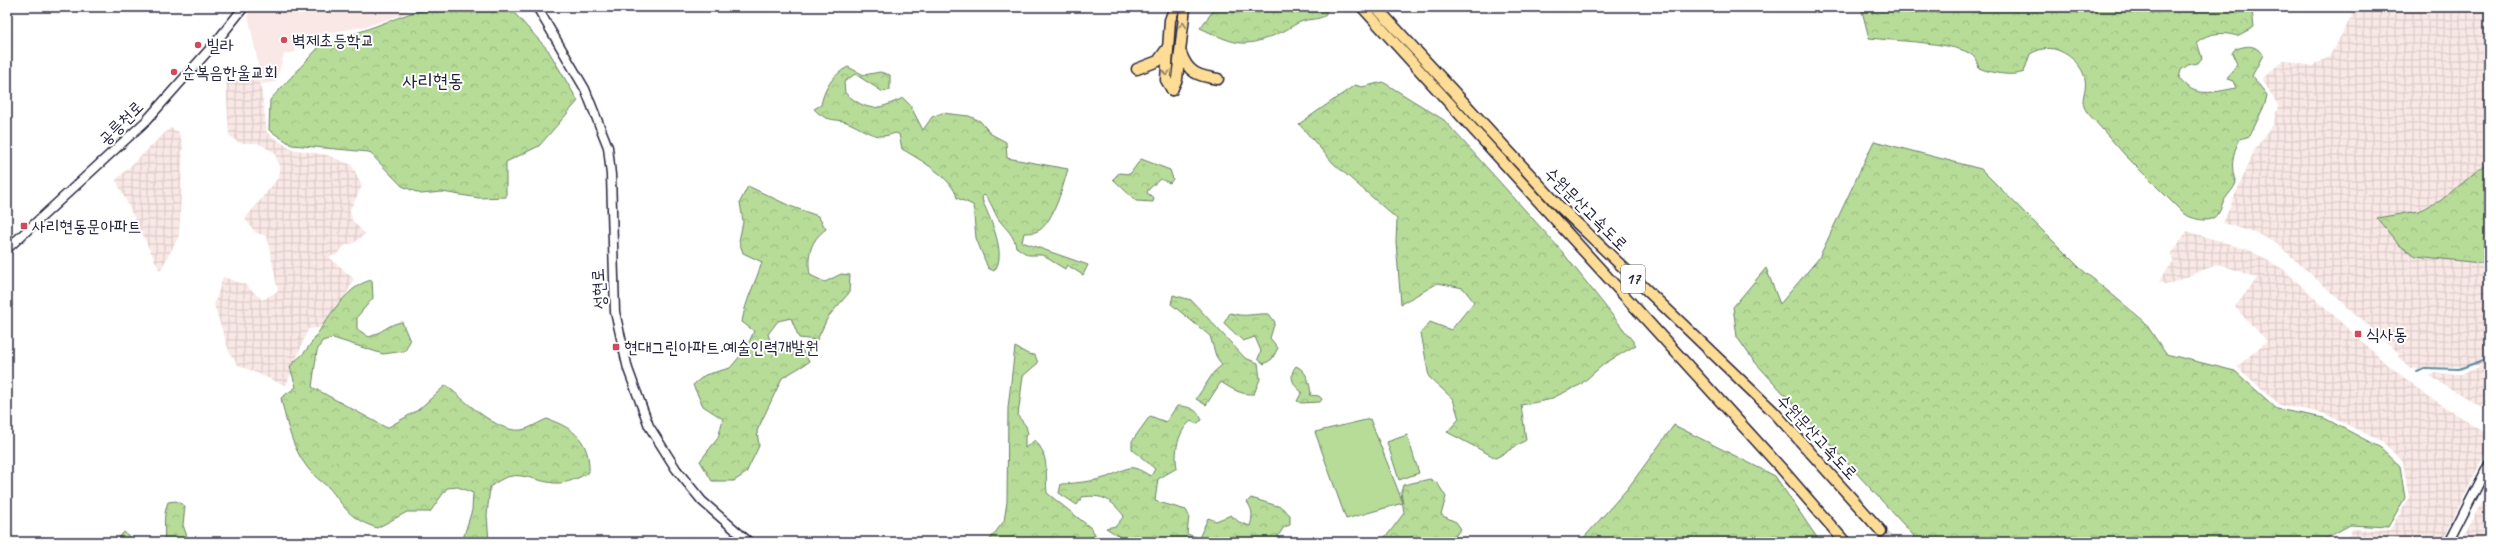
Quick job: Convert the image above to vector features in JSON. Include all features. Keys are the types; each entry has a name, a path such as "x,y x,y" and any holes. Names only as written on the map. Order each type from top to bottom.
{"highway":[{"path":"1175,7 1170,20 1166,80 1172,90 1177,79 1185,7"},
{"name":"수원문산고속도로","path":"1362,7 1772,459 1845,542"},
{"name":"수원문산고속도로","path":"1376,7 1558,205 1774,412 1881,531"},
{"path":"1137,69 1158,61 1168,47"},
{"path":"1180,50 1185,65 1195,74 1218,79"}],"main road":[{"name":"공릉천로","path":"7,249 146,121 216,42 244,7"},
{"name":"성현로","path":"537,7 585,89 608,147 615,312 628,369 648,426 676,469 702,501 749,542"},
{"path":"2449,542 2489,464"}],"shaded area":[{"name":"벽제초등학교","path":"253,7 413,7 404,14 367,26 323,34 307,47 295,48 296,52 284,54 276,82 262,84 248,14"},
{"path":"2357,7 2489,7 2489,411 2430,377 2435,373 2461,374 2483,365 2411,369 2397,356 2400,354 2276,243 2258,234 2223,223 2255,149 2273,125 2278,105 2262,79 2284,60 2312,66 2329,57"},
{"path":"260,79 267,133 291,149 327,155 352,165 362,186 350,210 352,220 365,234 354,243 346,245 336,255 329,257 354,279 329,327 308,329 286,386 238,365 230,354 214,305 223,277 246,285 262,300 278,291 267,236 256,233 245,219 278,178 280,169 275,153 258,143 239,143 229,135 226,81"},
{"path":"170,128 178,131 183,145 179,236 160,271 116,180"},
{"path":"2187,231 2249,250 2283,269 2381,359 2425,394 2489,435 2489,445 2442,542 2359,542 2348,540 2351,529 2390,530 2409,498 2403,462 2383,442 2323,413 2280,405 2237,367 2267,341 2235,307 2257,278 2219,264 2166,285 2159,281 2173,262 2172,253"},
{"path":"2489,490 2489,542 2460,542"}],"green space":[{"path":"442,7 509,7 548,50 578,101 539,146 506,162 506,197 479,198 442,192 421,194 402,186 369,152 292,145 269,130 270,100 319,47 411,13"},
{"path":"1216,7 1326,7 1326,15 1300,22 1284,31 1259,41 1242,43 1224,39 1200,28"},
{"path":"1861,7 2221,7 2232,10 2249,7 2252,10 2254,27 2237,36 2217,34 2206,36 2197,42 2202,58 2198,63 2188,65 2181,70 2179,78 2185,85 2198,91 2212,92 2236,88 2233,81 2227,79 2237,64 2232,53 2235,49 2250,46 2260,51 2263,55 2252,76 2267,95 2265,104 2250,136 2240,139 2235,150 2233,171 2236,183 2234,188 2224,201 2215,217 2207,220 2192,218 2184,214 2125,155 2087,112 2083,101 2085,77 2080,67 2072,58 2058,50 2050,48 2042,49 2030,54 2024,72 2002,74 1989,71 1979,68 1977,61 1973,56 1960,49 1921,42 1869,38"},
{"path":"2264,7 2300,7 2280,10"},
{"path":"848,67 864,75 880,72 890,75 890,90 883,92 855,74 844,82 845,93 867,107 880,107 903,98 910,105 923,130 932,117 942,113 969,116 980,121 991,134 1006,142 1007,158 1068,169 1058,201 1046,224 1039,230 1024,233 1022,242 1088,265 1083,275 1067,265 1065,269 1042,255 1028,255 1016,247 1012,236 999,220 989,201 984,195 982,197 983,202 999,247 998,264 994,271 988,268 976,238 973,205 957,198 949,183 942,176 902,149 899,134 895,133 877,136 846,122 824,117 814,109 821,105 824,93 834,78"},
{"path":"1383,82 1444,120 1560,249 1636,345 1604,364 1580,385 1548,400 1521,405 1526,440 1496,458 1447,432 1459,419 1453,399 1429,377 1421,333 1430,322 1451,330 1474,302 1463,288 1438,283 1401,304 1396,242 1397,219 1333,163 1299,124 1355,85 1362,87"},
{"path":"1874,141 1981,169 2080,268 2144,321 2166,354 2235,371 2277,409 2324,418 2381,448 2400,466 2405,498 2388,527 2350,525 2319,542 1911,542 1914,536 1753,360 1737,337 1733,307 1766,268 1780,304 1819,258"},
{"path":"1141,159 1170,170 1173,179 1170,183 1160,179 1148,190 1147,193 1154,198 1153,202 1136,201 1113,179 1119,173 1130,174"},
{"path":"2489,162 2489,264 2416,256 2399,245 2377,218 2418,211 2440,201"},
{"path":"748,186 790,206 818,216 826,229 816,238 811,249 809,261 810,275 825,282 841,274 850,275 849,293 828,317 817,340 799,338 791,318 778,321 768,334 773,349 802,349 809,362 782,378 757,431 759,446 746,473 734,481 712,481 700,461 718,438 723,419 703,406 693,385 705,375 730,368 746,349 754,331 742,322 743,314 762,262 743,253 739,241 743,222 740,202"},
{"path":"372,280 373,298 357,317 357,329 369,337 402,322 410,341 405,351 383,354 333,338 322,341 317,351 312,387 387,428 418,410 446,385 491,421 512,430 521,430 547,419 566,427 584,444 589,461 589,472 564,483 554,483 522,476 507,477 490,487 487,515 489,542 462,542 472,510 473,493 458,487 447,488 430,512 407,512 377,528 368,525 350,514 329,488 313,474 300,457 288,428 281,398 296,387 290,367 305,351 343,299 352,290"},
{"path":"1173,295 1191,300 1245,358 1258,363 1260,379 1254,394 1241,392 1221,382 1206,405 1196,399 1214,372 1222,365 1216,356 1210,336 1171,304"},
{"path":"1230,313 1245,315 1269,314 1275,322 1270,338 1278,348 1272,359 1264,364 1258,359 1261,351 1255,337 1243,341 1224,323"},
{"path":"1015,347 1028,354 1035,355 1038,363 1023,376 1018,416 1026,426 1028,434 1025,437 1025,448 1035,440 1040,446 1046,465 1047,493 1091,528 1095,534 1095,542 1064,542 1053,538 1044,542 988,542 1004,521 1007,502 1008,408"},
{"path":"1296,366 1303,371 1307,377 1311,393 1309,395 1319,396 1322,399 1320,402 1301,403 1297,401 1302,392 1294,384 1292,377 1292,373"},
{"path":"1177,406 1192,409 1198,413 1202,420 1196,424 1191,421 1183,430 1178,442 1176,455 1177,468 1158,479 1155,501 1186,510 1189,516 1187,534 1199,538 1208,518 1216,521 1231,515 1239,522 1250,526 1252,513 1247,502 1251,498 1281,507 1290,515 1290,525 1284,527 1278,536 1284,542 1128,542 1106,528 1116,526 1124,516 1111,502 1102,497 1090,496 1082,497 1077,505 1059,493 1061,484 1100,479 1131,468 1138,469 1151,476 1155,469 1132,449 1132,441 1150,416 1166,422"},
{"path":"1370,419 1403,503 1346,519 1315,432"},
{"path":"1674,425 1775,476 1820,542 1580,542 1628,488"},
{"path":"1407,435 1419,473 1399,480 1387,442"},
{"path":"1430,479 1438,484 1446,497 1441,515 1456,522 1461,529 1450,542 1379,542 1389,533 1404,513 1401,492 1403,485"},
{"path":"176,501 185,506 183,525 189,542 164,542 166,508 168,502"},
{"path":"124,532 135,542 115,542"}],"waterway":[{"path":"2417,371 2425,368 2459,369 2489,358"}],"tunnel":[{"path":"1881,531 1890,542"}],"place":[{"name":"벽제초등학교","path":"284,40"},
{"name":"빌라","path":"198,45"},
{"name":"순복음한울교회","path":"174,72"},
{"name":"사리현동문아파트","path":"24,226"},
{"name":"식사동","path":"2358,334"},
{"name":"현대그린아파트.예술인력개발원","path":"616,347"}],"district":[{"name":"사리현동","path":"433,81"}]}
